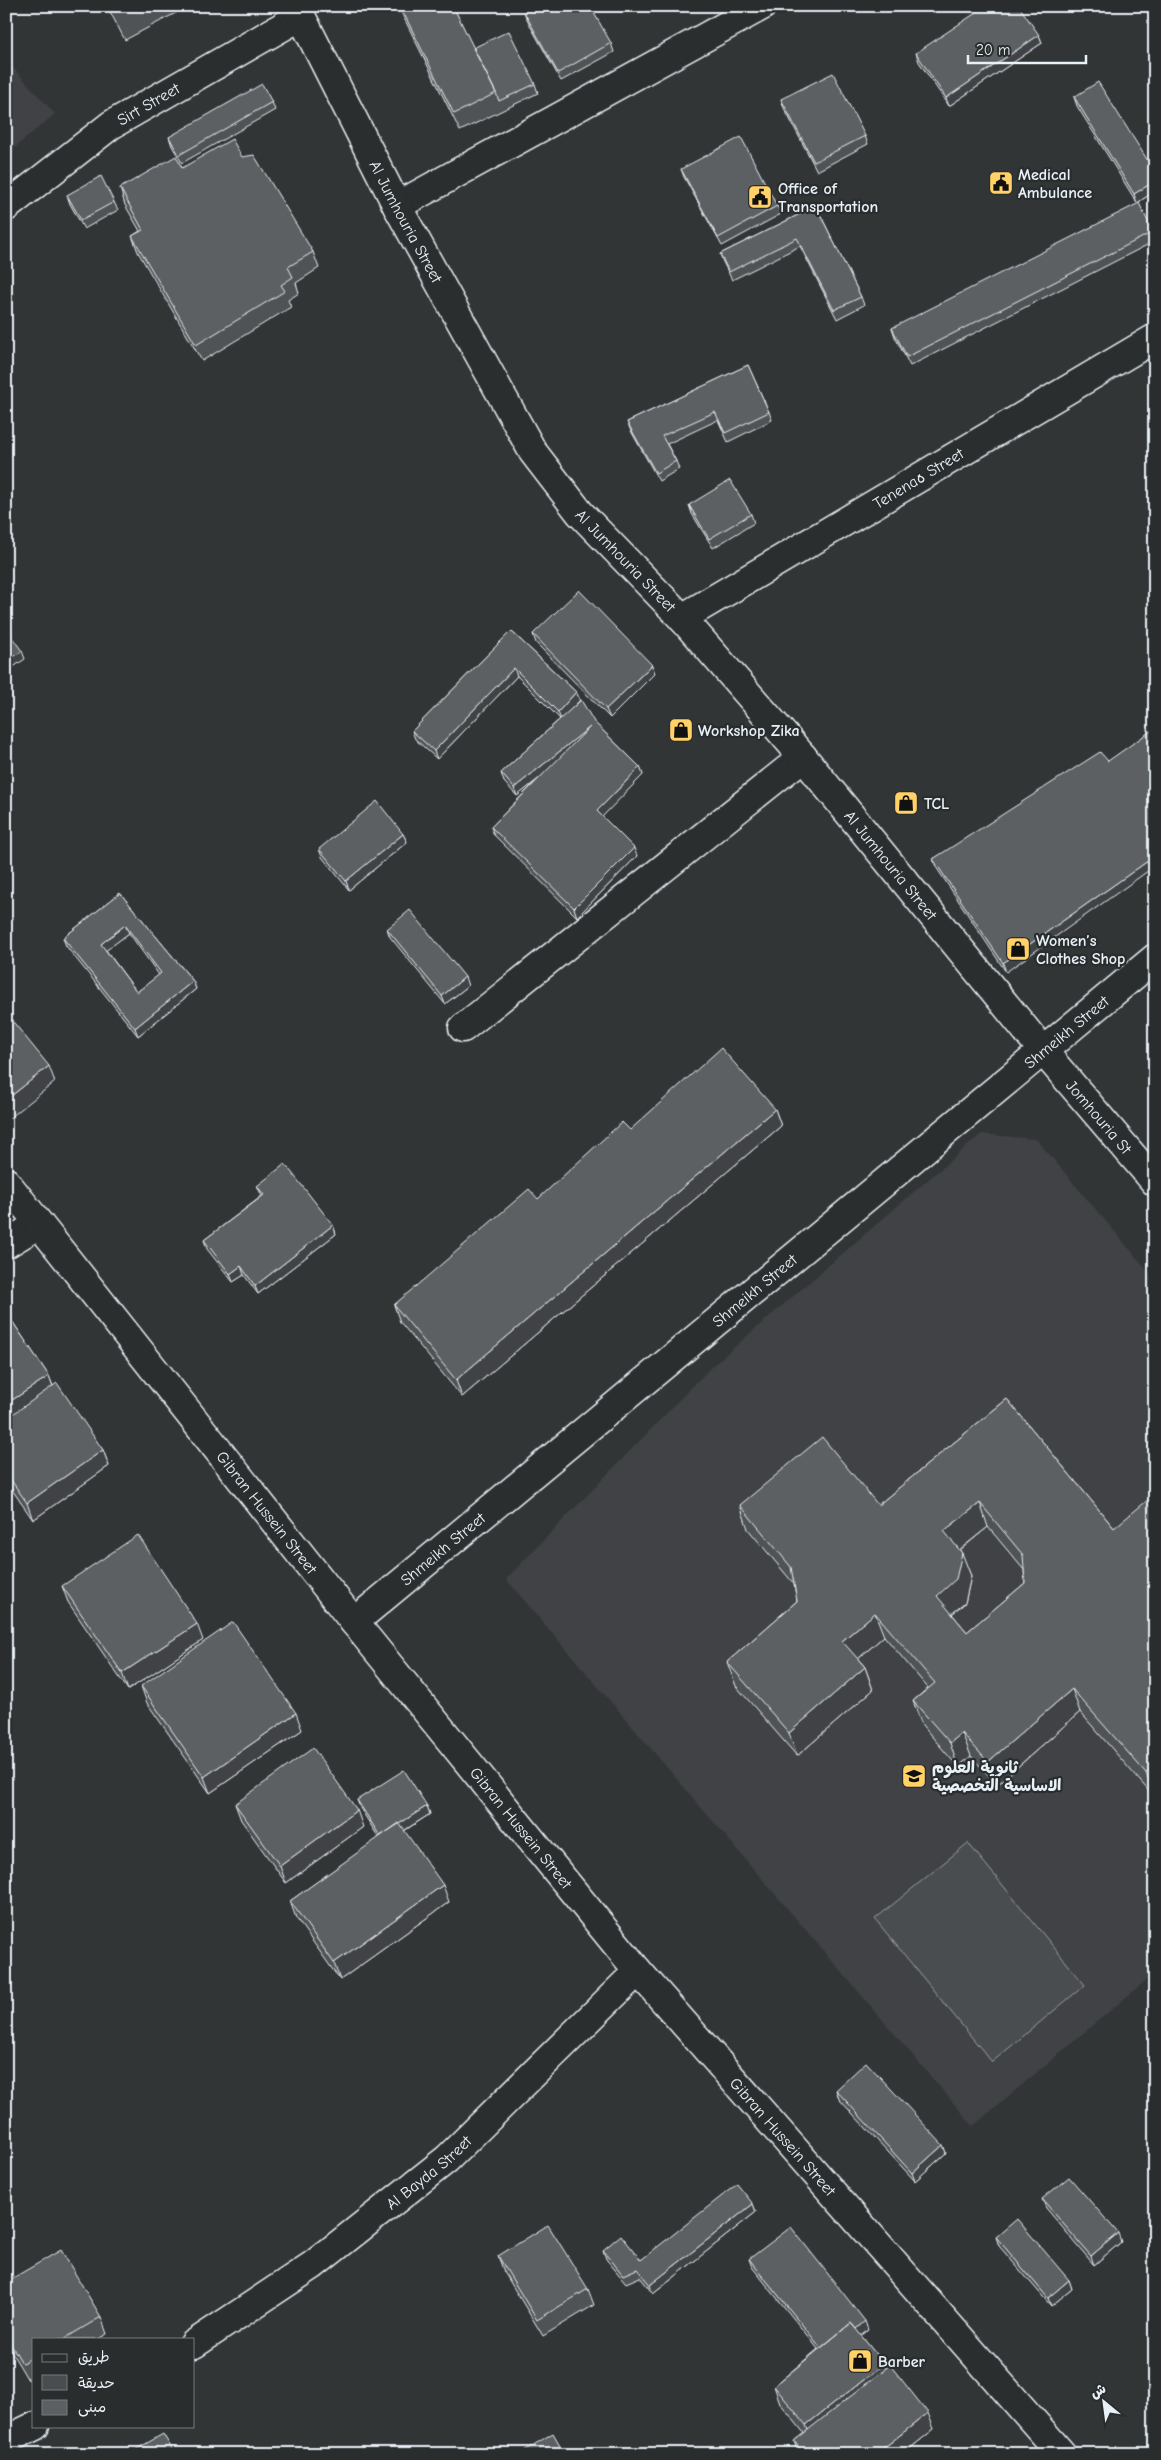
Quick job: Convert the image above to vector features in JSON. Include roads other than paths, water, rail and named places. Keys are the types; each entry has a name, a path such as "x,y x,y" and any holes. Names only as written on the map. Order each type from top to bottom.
{"street":[{"path":"397,206 762,6"},
{"name":"Al Jumhouria Street","path":"299,11 397,206 533,452 580,513 682,618 803,757 1044,1052"},
{"name":"Sirt Street","path":"6,207 111,125 299,11"},
{"name":"Tenenaه Street","path":"682,618 1155,338"},
{"path":"463,1028 803,757"},
{"name":"Shmeikh Street","path":"354,1622 1044,1052 1155,958"},
{"name":"Jomhouria St","path":"1044,1052 1155,1182"},
{"name":"Gibran Hussein Street","path":"6,1182 354,1622 638,1971 1062,2454"},
{"path":"6,1244 39,1224"},
{"name":"Al Bayda Street","path":"195,2343 313,2265 448,2159 638,1971"},
{"path":"6,2440 32,2427"}],"place":[{"name":"Medical Ambulance","path":"1001,183"},
{"name":"Office of Transportation","path":"760,197"},
{"name":"Workshop Zika","path":"681,730"},
{"name":"TCL","path":"906,803"},
{"name":"Women’s Clothes Shop","path":"1018,949"},
{"name":"ثانوية العلوم الاساسية التخصصية","path":"914,1776"},
{"name":"Barber","path":"860,2361"}]}
